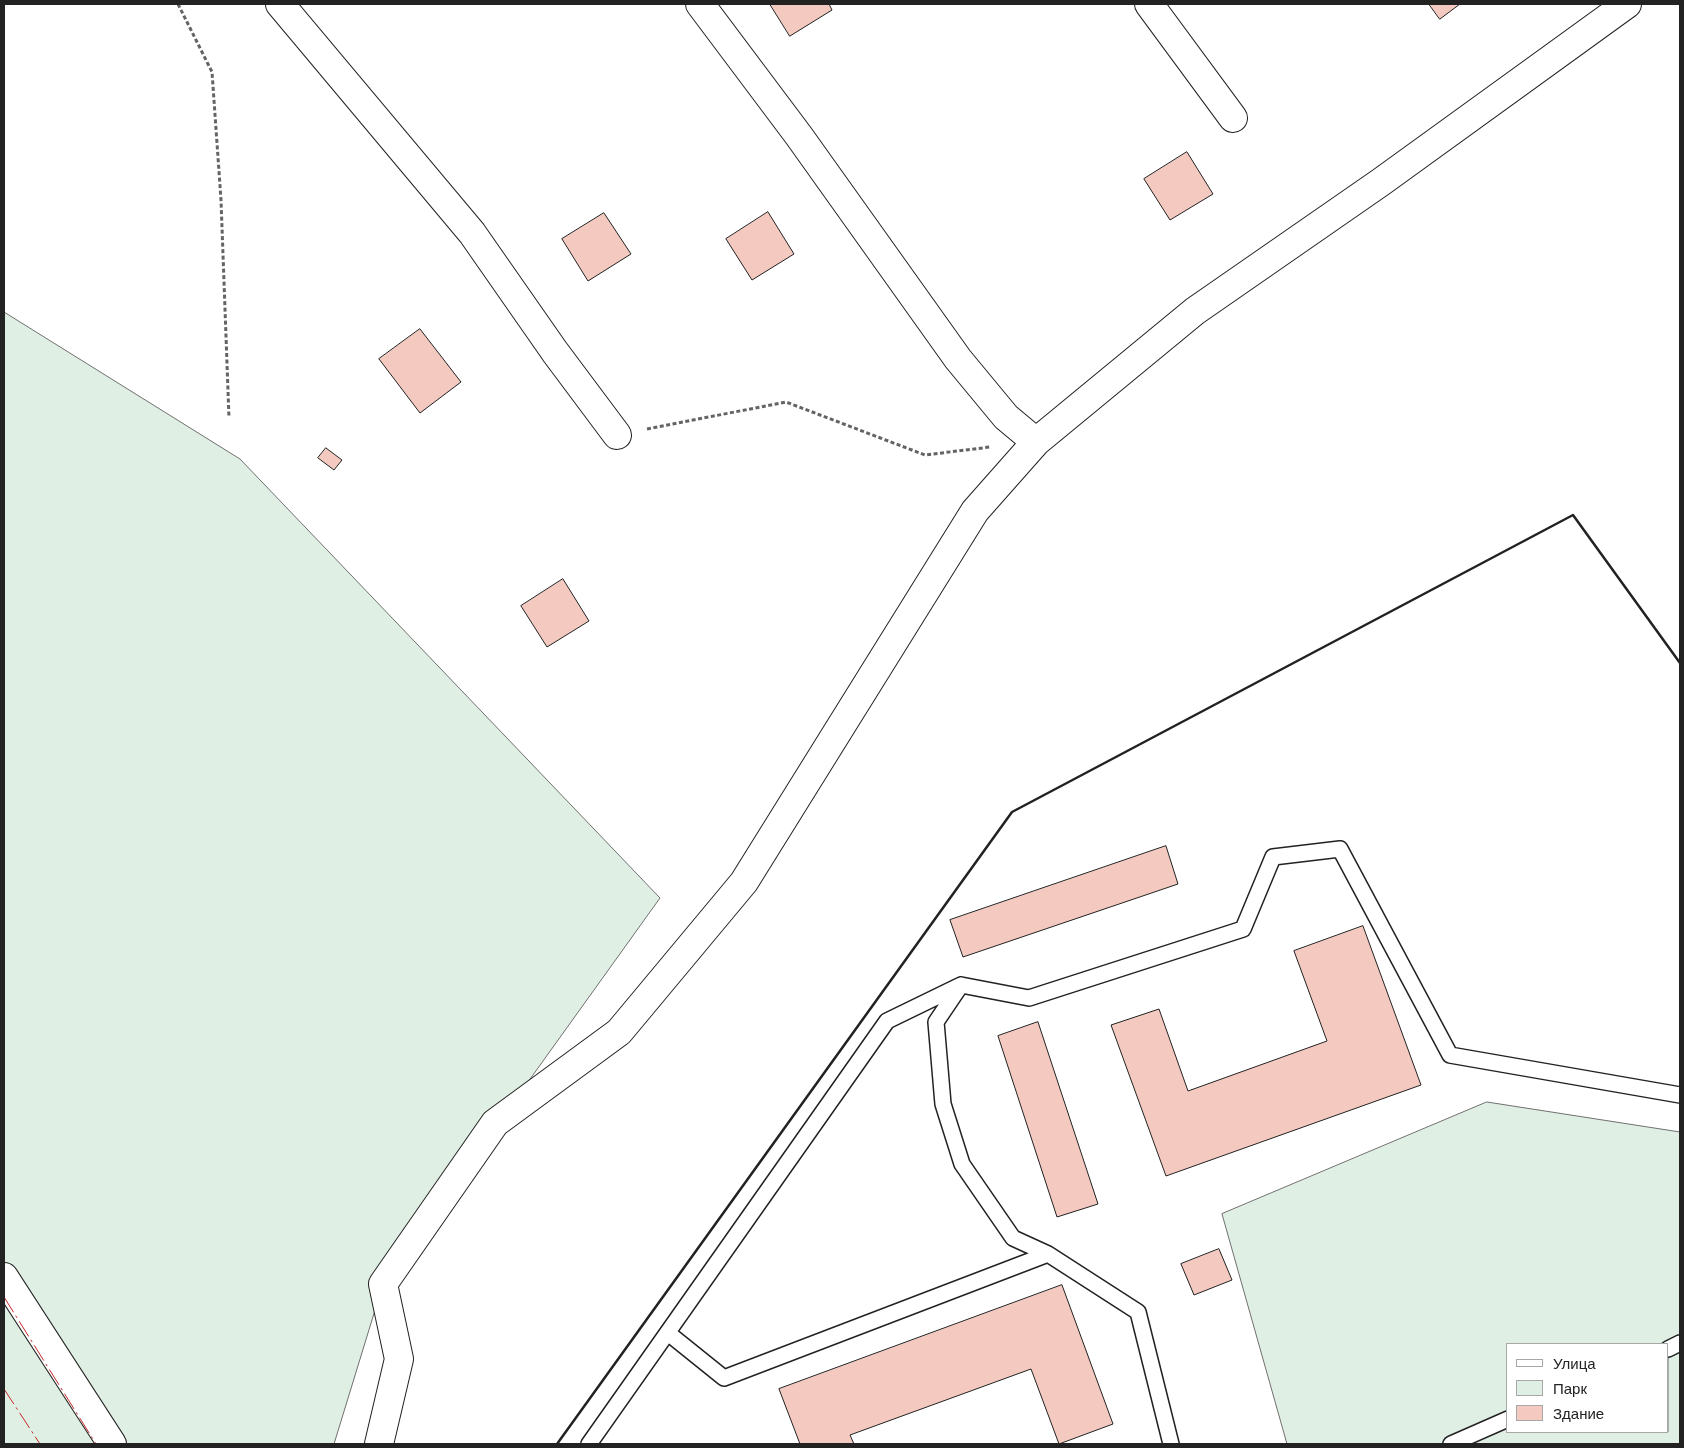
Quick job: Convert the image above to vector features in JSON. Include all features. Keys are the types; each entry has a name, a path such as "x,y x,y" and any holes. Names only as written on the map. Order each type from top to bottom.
{"street":[{"path":"280,4 472,233 616,435"},
{"path":"700,4 799,136 958,359 1006,417 1036,442"},
{"path":"1149,4 1233,118"},
{"path":"379,1444 399,1359 383,1284 495,1123 619,1032 744,882 974,511 1036,442 1195,312 1381,182 1612,8"},
{"path":"4,1277 112,1444"}],"lane":[{"path":"589,1444 887,1021 961,985 1029,998 1242,928 1273,857 1340,849 1450,1054 1680,1095"},
{"path":"961,985 936,1022 943,1104 962,1164 1013,1238 1048,1254 1138,1312 1171,1444"},
{"path":"668,1332 724,1378 1048,1254"},
{"path":"1451,1444 1506,1420"}],"path":[{"path":"178,4 212,72 221,200 228,418"},
{"path":"616,435 786,402 925,455 1036,442"}],"green space":[{"path":"4,312 240,459 660,898 383,1284 334,1444 4,1444"},
{"path":"1487,1102 1680,1132 1680,1444 1287,1444 1222,1214"}],"building":[{"path":"770,4 829,4 832,10 790,36"},
{"path":"1429,4 1460,4 1440,19"},
{"path":"1187,152 1213,194 1170,220 1144,179"},
{"path":"768,212 794,254 752,280 726,239"},
{"path":"604,213 631,254 588,281 562,239"},
{"path":"420,329 461,382 420,413 379,359"},
{"path":"326,448 342,460 334,470 318,458"},
{"path":"563,579 589,621 547,647 521,606"},
{"path":"1166,846 1178,884 963,957 950,920"},
{"path":"1363,926 1421,1085 1166,1176 1111,1025 1159,1009 1188,1091 1327,1041 1294,951"},
{"path":"1038,1022 1098,1204 1057,1217 998,1036"},
{"path":"1219,1249 1232,1280 1194,1295 1181,1264"},
{"path":"1062,1285 1113,1424 1059,1444 1031,1369 850,1435 854,1444 800,1444 779,1389"}],"wall":[{"path":"557,1444 1012,812 1573,515 1680,663"}],"power":[{"path":"4,1297 96,1444"},
{"path":"4,1389 40,1444"}]}
